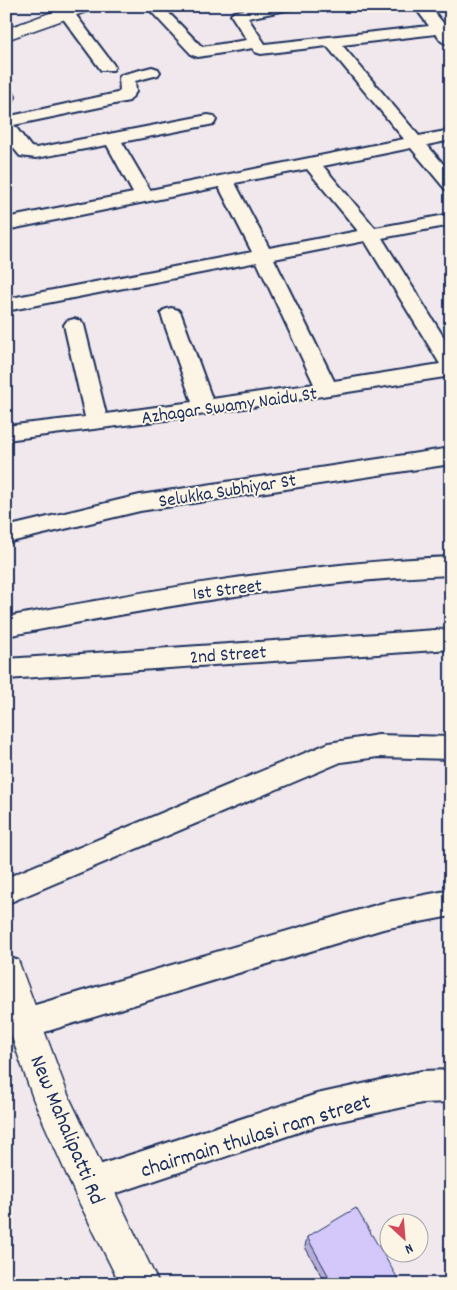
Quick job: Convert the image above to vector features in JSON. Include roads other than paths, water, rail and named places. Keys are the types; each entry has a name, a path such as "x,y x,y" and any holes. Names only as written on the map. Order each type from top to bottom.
{"street":[{"path":"6,34 85,6"},
{"path":"153,6 198,52 257,43"},
{"path":"286,6 239,15 261,49 446,29"},
{"path":"421,6 446,29 451,42"},
{"path":"67,13 107,67"},
{"path":"331,41 451,185"},
{"path":"6,122 123,97 128,92 127,78 152,72"},
{"path":"6,126 23,149 31,153 208,120"},
{"path":"6,224 451,135"},
{"path":"112,139 144,196"},
{"path":"311,162 370,234 451,368"},
{"path":"224,179 263,255 327,389"},
{"path":"6,304 444,220 451,238"},
{"path":"170,314 204,406"},
{"path":"74,325 97,423"},
{"name":"Azhagar Swamy Naidu St","path":"6,432 97,423 327,389 451,368"},
{"name":"Selukka Subhiyar St","path":"6,535 140,503 451,456"},
{"name":"1st Street","path":"6,627 172,595 398,568 451,566"},
{"name":"2nd Street","path":"6,669 451,639"},
{"path":"6,891 338,751 378,746 451,748"},
{"path":"24,1023 383,916 451,903"},
{"name":"New Mahalipatti Rd","path":"6,971 52,1101 90,1185 140,1284"},
{"name":"chairmain thulasi ram street","path":"90,1185 317,1110 422,1087 451,1086"}]}
